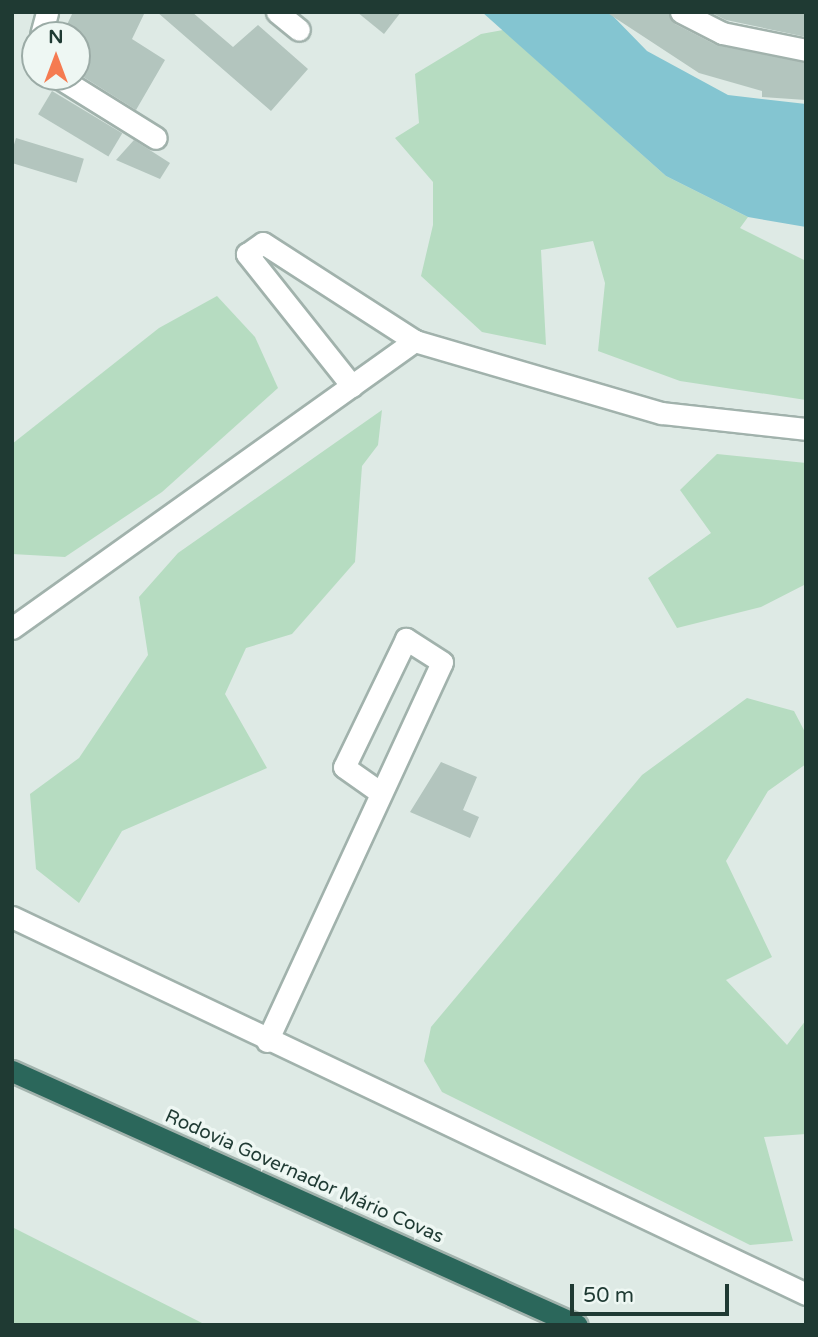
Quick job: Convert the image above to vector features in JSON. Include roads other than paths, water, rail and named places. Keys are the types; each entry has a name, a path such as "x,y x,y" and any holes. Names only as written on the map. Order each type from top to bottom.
{"highway":[{"name":"Rodovia Governador Mário Covas","path":"12,1071 577,1325"}],"street":[{"path":"277,12 299,30"},
{"path":"681,12 722,33 806,50"},
{"path":"80,91 156,138"},
{"path":"352,386 247,254 263,243 415,341 662,413 806,429"},
{"path":"12,628 415,341"},
{"path":"267,1041 442,662 405,639 344,767 381,793"},
{"path":"12,917 267,1041 806,1294"}],"water":[{"path":"482,12 609,12 647,51 728,95 806,104 806,227 748,217 666,176"}]}
